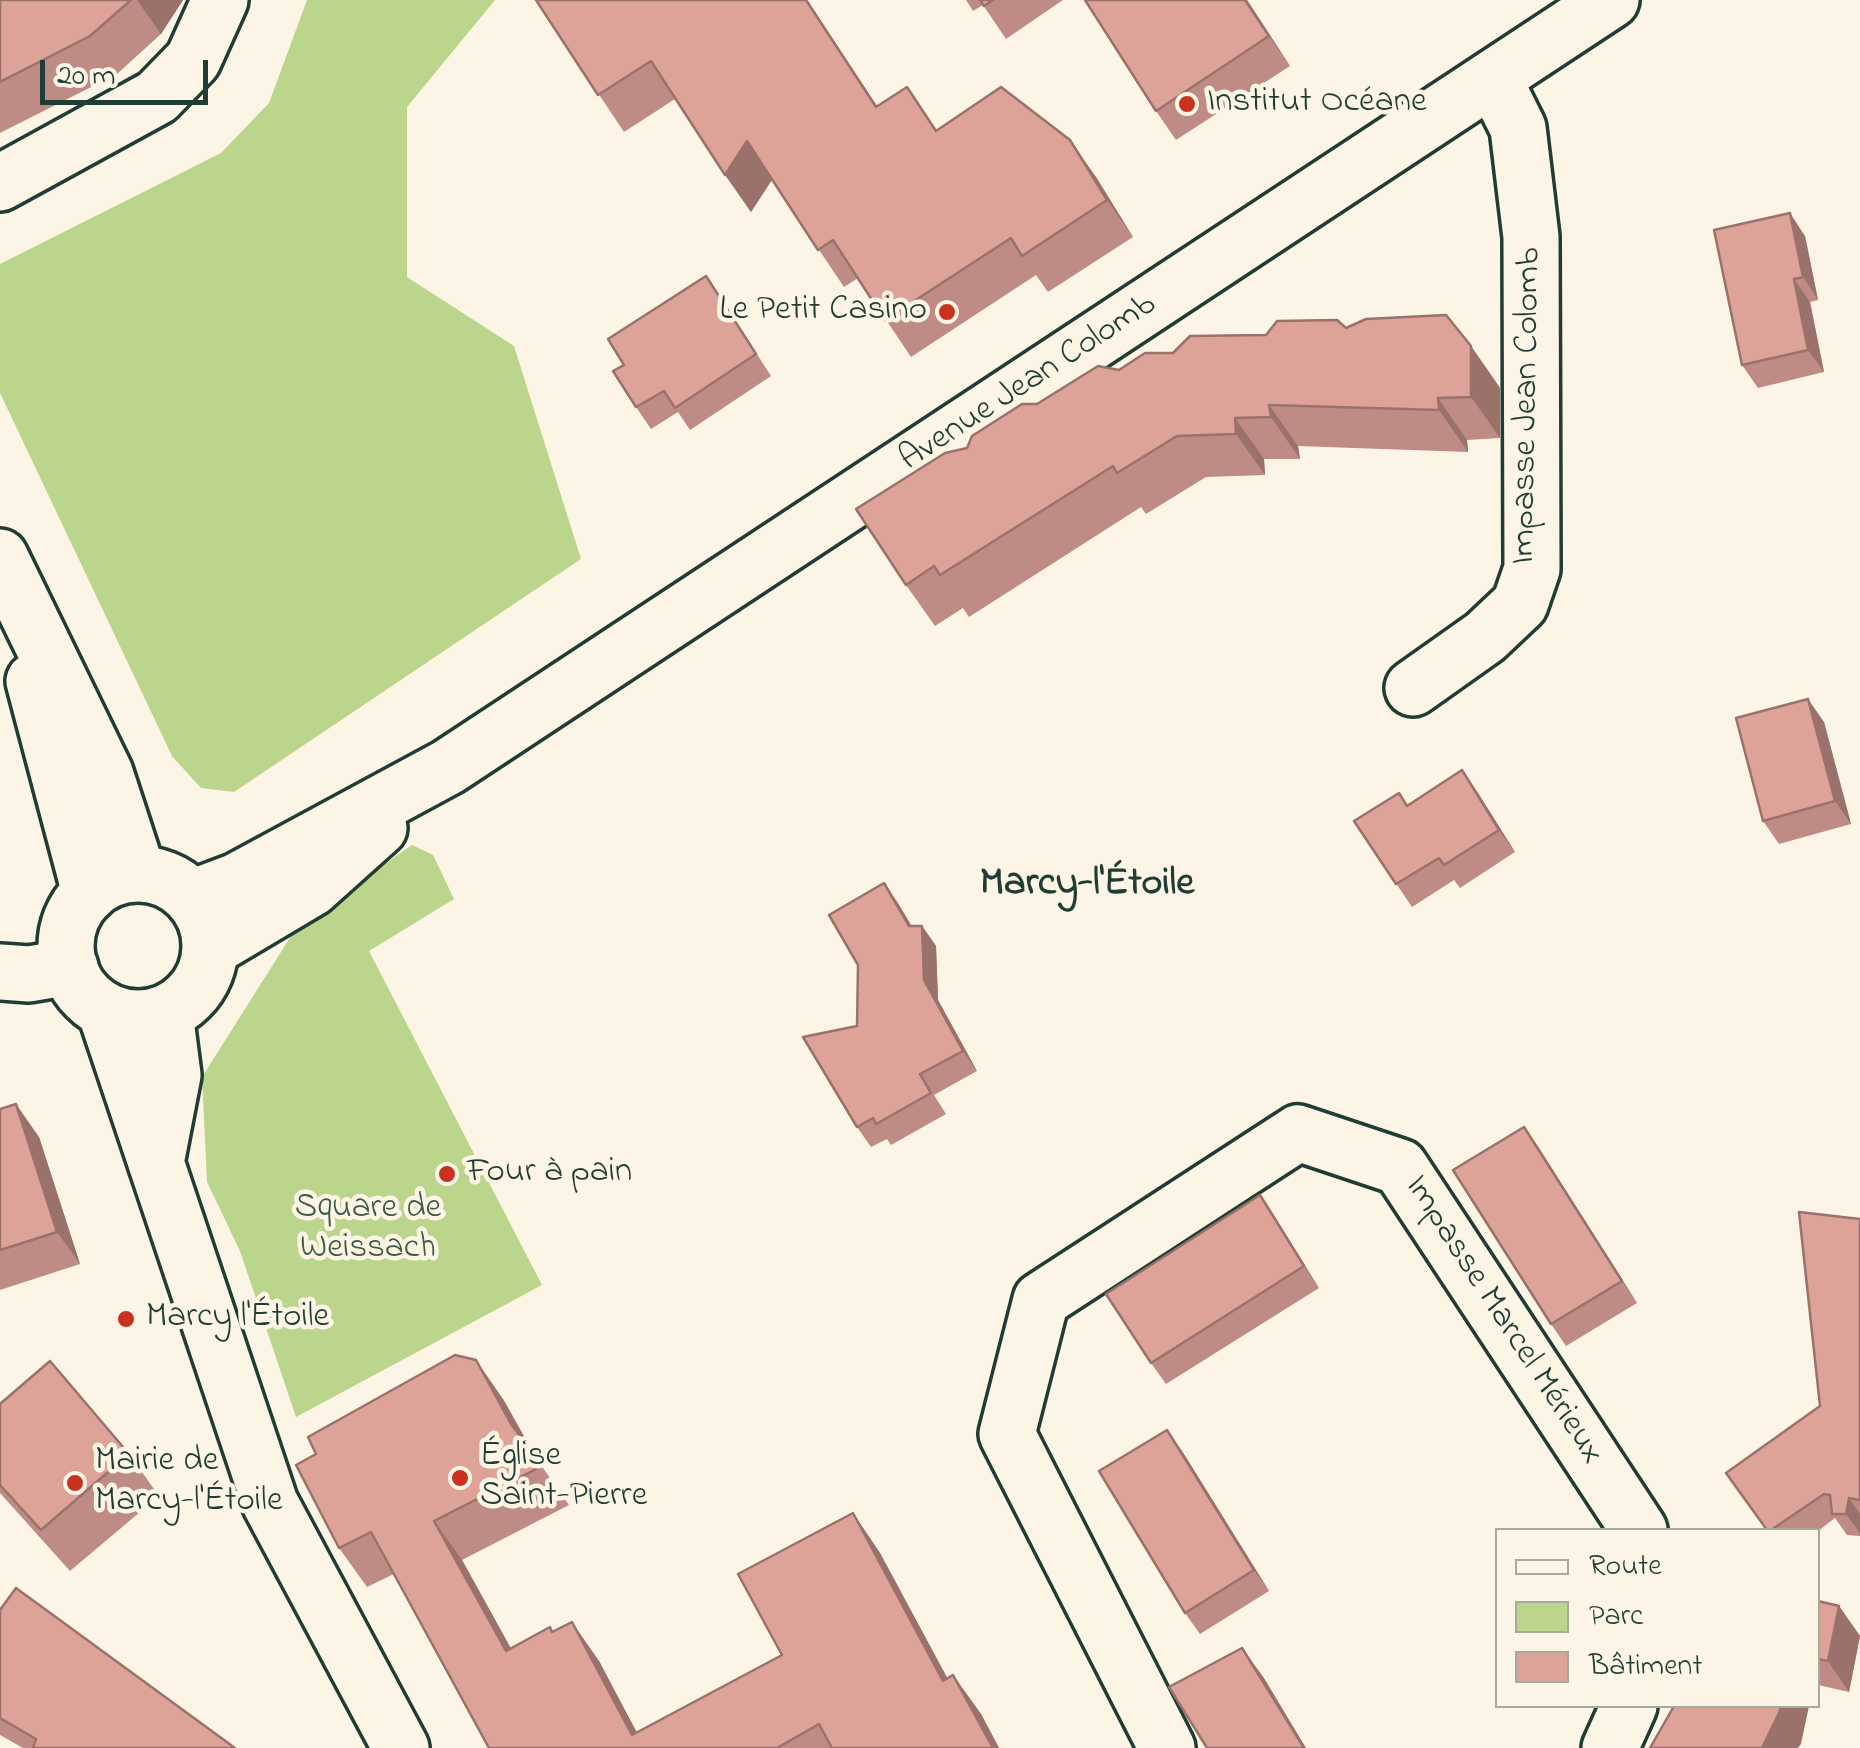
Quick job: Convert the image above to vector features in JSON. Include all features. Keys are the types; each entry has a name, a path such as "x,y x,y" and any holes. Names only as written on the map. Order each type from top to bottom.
{"street":[{"path":"0,183 157,97 193,60 220,0"},
{"name":"Avenue Jean Colomb","path":"192,898 237,880 448,767 1611,0"},
{"name":"Impasse Jean Colomb","path":"1413,688 1485,637 1520,604 1532,568 1532,237 1518,128 1493,78"},
{"path":"4,569 105,773 114,884"},
{"name":"Avenue Jean Colomb","path":"211,948 312,888 448,767"},
{"path":"105,1010 145,1018 165,1013 198,987 211,948 208,930 192,898 176,885 114,884 69,926 70,967 77,984 105,1010 270,1502 401,1748"},
{"path":"0,972 29,974 70,967"},
{"path":"156,1163 173,1075 165,1013"},
{"name":"Impasse Marcel Mérieux","path":"1167,1748 1007,1434 1040,1300 1298,1133 1400,1167 1639,1528"},
{"path":"1610,1748 1628,1708"}],"green space":[{"path":"307,0 495,0 407,107 407,277 514,346 581,559 234,792 201,788 172,756 0,393 0,264 221,153 269,103"},
{"name":"Square de Weissach","path":"412,845 433,855 454,899 369,951 542,1285 296,1417 240,1251 207,1182 202,1077 298,925"}],"building":[{"path":"0,0 131,0 90,36 0,82"},
{"path":"536,0 806,0 876,107 907,87 936,131 1001,87 1070,140 1107,200 1022,256 1011,238 885,320 833,240 818,250 747,141 725,175 651,61 598,95"},
{"path":"1085,0 1245,0 1269,36 1156,111"},
{"path":"1790,213 1803,277 1794,279 1808,350 1742,365 1714,230"},
{"path":"706,276 756,354 675,408 664,391 636,407 613,371 624,365 608,339"},
{"path":"1446,315 1471,346 1471,397 1438,398 1439,410 1269,405 1271,417 1235,418 1236,434 1177,436 1117,473 1113,466 940,575 934,566 906,585 856,509 945,453 967,448 972,436 1022,404 1037,404 1098,366 1119,370 1145,353 1173,353 1190,336 1266,335 1277,321 1337,320 1346,328 1366,319"},
{"path":"1808,699 1835,801 1763,821 1736,718"},
{"path":"1462,770 1499,830 1444,865 1439,858 1396,884 1354,821 1399,793 1407,806"},
{"path":"884,883 909,926 922,926 924,980 963,1051 920,1074 931,1093 876,1124 873,1118 857,1127 803,1037 857,1026 858,965 829,915"},
{"path":"16,1104 57,1232 0,1250 0,1109"},
{"path":"1524,1127 1622,1281 1551,1324 1453,1170"},
{"path":"1260,1195 1304,1266 1151,1363 1106,1294"},
{"path":"1799,1212 1860,1219 1860,1500 1849,1498 1846,1514 1832,1514 1830,1495 1824,1494 1774,1528 1766,1528 1726,1473 1820,1406"},
{"path":"455,1355 476,1360 511,1424 542,1466 434,1521 506,1651 550,1627 552,1632 572,1622 632,1735 782,1655 738,1574 853,1513 943,1681 953,1675 993,1748 832,1748 819,1724 777,1748 489,1748 371,1532 339,1548 296,1465 316,1454 308,1437"},
{"path":"50,1361 129,1454 41,1530 0,1485 0,1404"},
{"path":"1167,1430 1254,1570 1185,1613 1099,1471"},
{"path":"16,1588 235,1748 33,1748 36,1739 0,1718 0,1610"},
{"path":"1820,1601 1839,1606 1828,1661 1820,1659"},
{"path":"1242,1648 1304,1748 1207,1748 1169,1687"},
{"path":"1673,1708 1780,1708 1762,1748 1650,1748"}],"place":[{"name":"Institut Océane","path":"1187,104"},
{"name":"Le Petit Casino","path":"947,312"},
{"name":"Four à pain","path":"447,1174"},
{"name":"Marcy l'Étoile","path":"126,1319"},
{"name":"Église Saint-Pierre","path":"460,1478"},
{"name":"Mairie de Marcy-l'Étoile","path":"75,1483"}],"district":[{"name":"Marcy-l'Étoile","path":"1087,886"}]}
